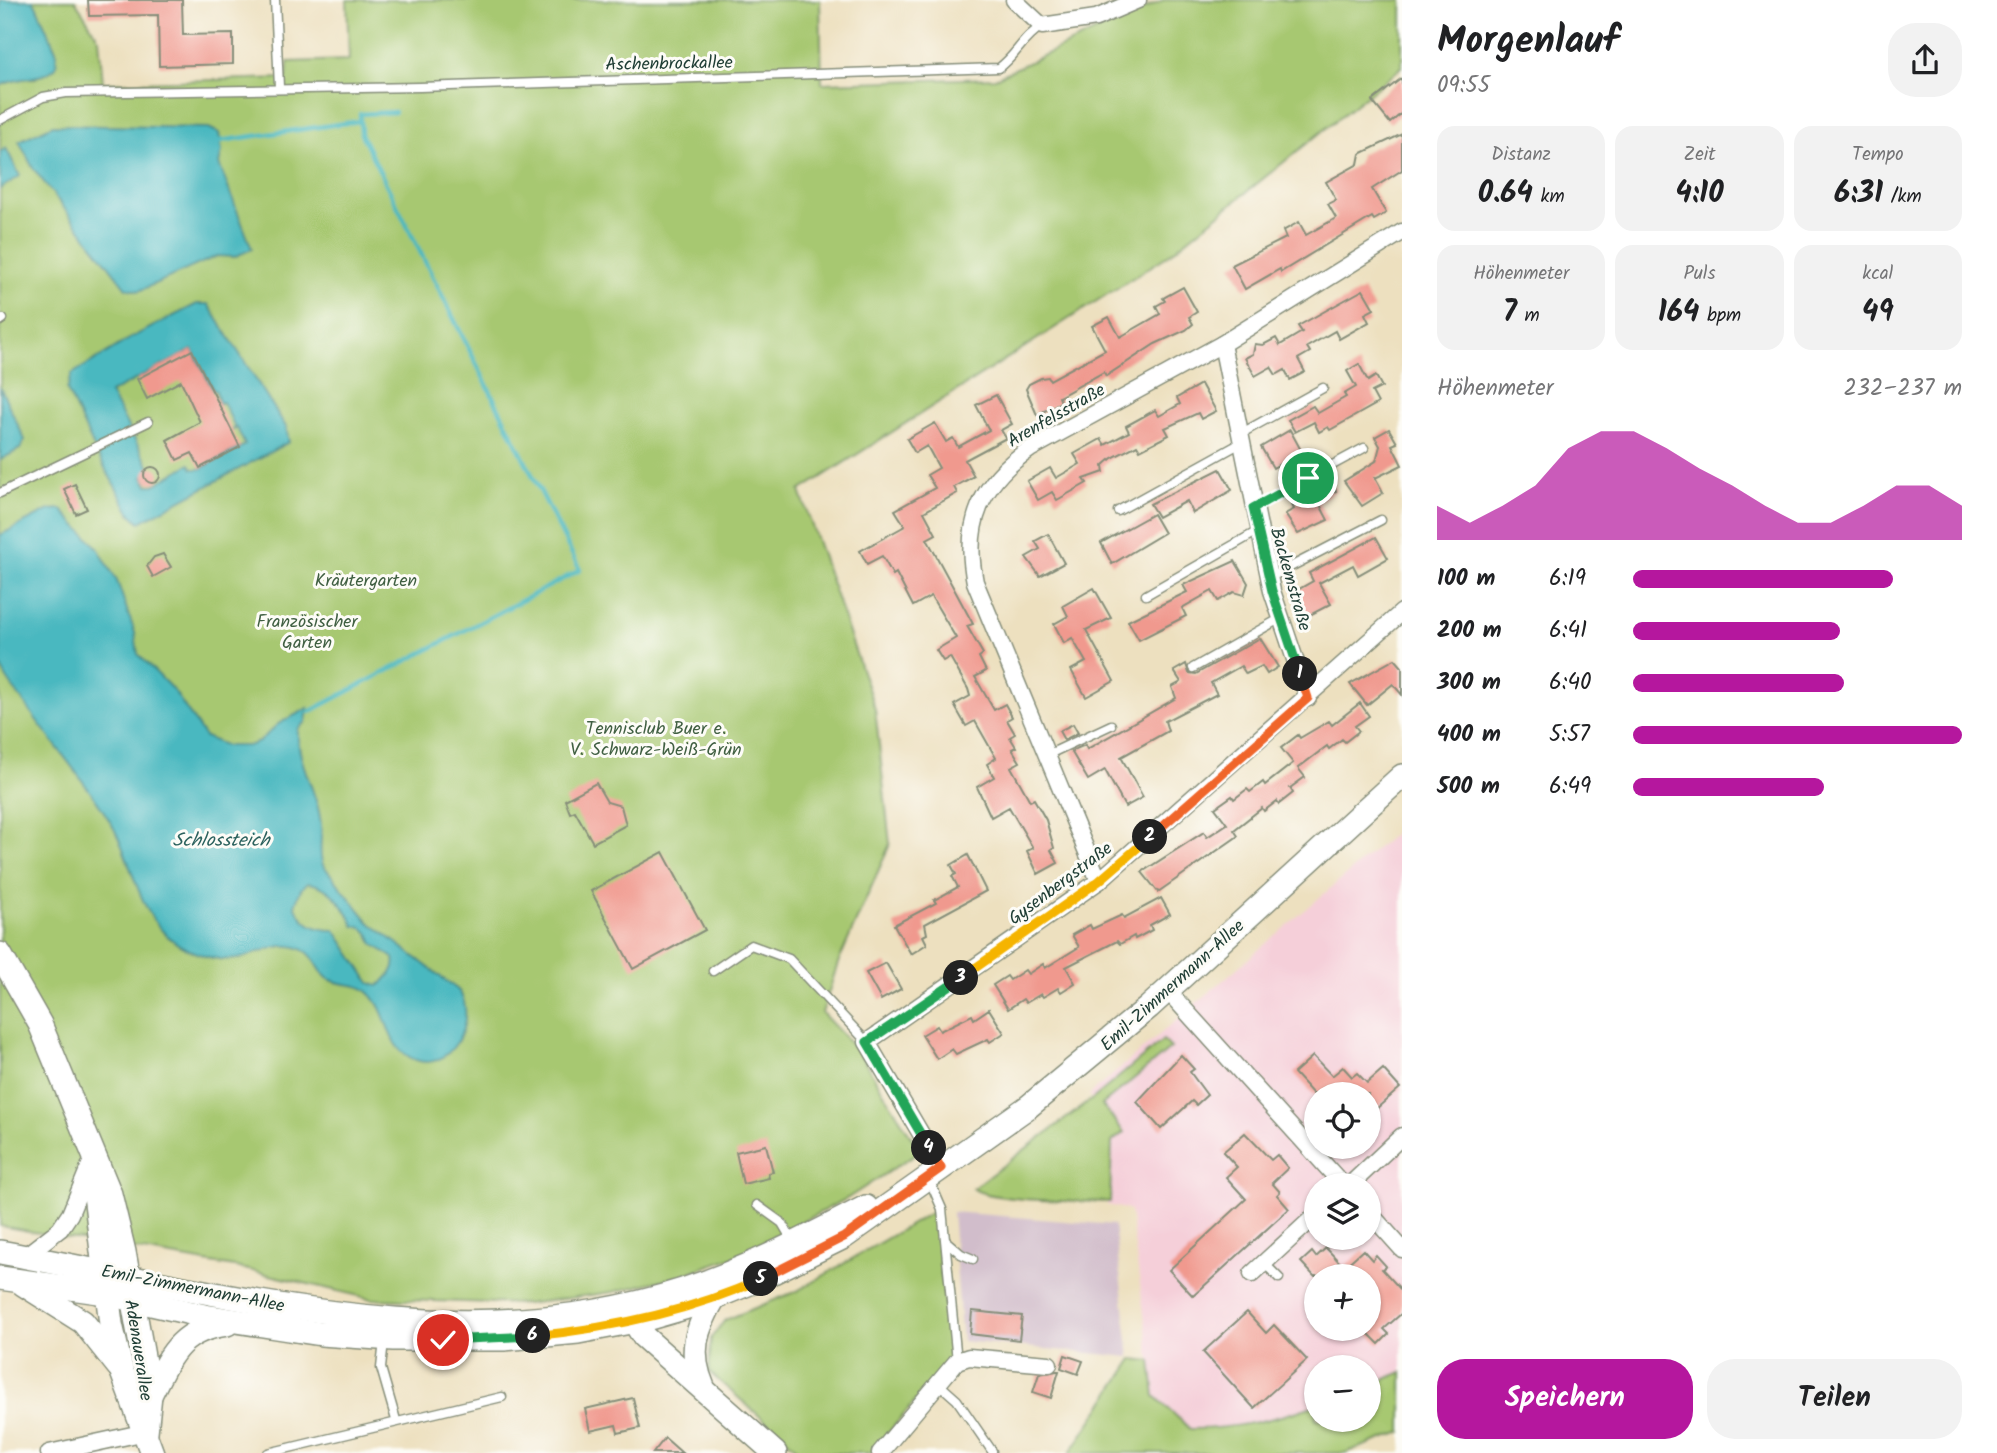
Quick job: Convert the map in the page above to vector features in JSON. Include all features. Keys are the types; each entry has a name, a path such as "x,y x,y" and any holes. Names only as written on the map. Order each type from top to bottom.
{"main road":[{"name":"Emil-Zimmermann-Allee","path":"9,1280 108,1295 241,1322 321,1334 628,1314 714,1297 799,1252 935,1172 1028,1107 1167,990 1402,776"},
{"name":"Adenauerallee","path":"0,954 40,1024 75,1103 90,1156 108,1295 122,1372 149,1442"},
{"name":"Adenauerallee","path":"90,1156 110,1194 129,1277 131,1301 150,1395 149,1442"},
{"name":"Emil-Zimmermann-Allee","path":"0,1252 385,1329"},
{"name":"Emil-Zimmermann-Allee","path":"628,1314 715,1280 799,1252"},
{"path":"9,1280 83,1322 122,1372"},
{"path":"704,1390 695,1369 693,1348 697,1331 714,1297"},
{"path":"628,1314 644,1336 775,1453"},
{"path":"150,1395 175,1347 186,1338 214,1325 241,1322"}],"street":[{"path":"1014,0 1042,26 1097,18 1138,0"},
{"name":"Arenfelsstraße","path":"1099,881 975,582 970,557 971,532 978,508 1009,464 1030,449 1222,344 1402,232"},
{"name":"Backemstraße","path":"1222,344 1269,578 1308,698"},
{"name":"Gysenbergstraße","path":"867,1042 1099,881 1402,612"},
{"path":"1167,990 1332,1173"},
{"path":"867,1042 935,1172"},
{"path":"1363,1173 1402,1136"},
{"path":"25,1256 60,1229 70,1214 90,1156"},
{"path":"1258,1269 1304,1226"},
{"path":"1381,1226 1402,1249"},
{"path":"880,1453 957,1361 969,1357 1049,1364"},
{"path":"49,1453 149,1442"}],"lane":[{"path":"275,0 279,88"},
{"name":"Aschenbrockallee","path":"0,120 43,97 66,93 420,87 999,68 1012,59 1028,34 1042,26"},
{"path":"1118,511 1323,388"},
{"path":"0,493 148,422"},
{"path":"1253,508 1364,448"},
{"path":"1269,578 1381,520"},
{"path":"1146,595 1258,531"},
{"path":"1193,668 1281,618"},
{"path":"1047,755 1111,725"},
{"path":"713,971 751,945 768,950 789,960 867,1042"},
{"path":"935,1172 946,1241 957,1361"},
{"path":"757,1205 782,1223 799,1252"},
{"path":"946,1241 961,1254 973,1259"},
{"path":"1258,1269 1279,1279"},
{"path":"385,1329 381,1368 396,1420"},
{"path":"939,1384 957,1400 992,1451"},
{"path":"268,1453 502,1396"}],"shaded area":[{"path":"1402,827 1402,1372 1381,1381 1381,1355 1304,1355 1304,1409 1273,1420 1232,1429 1190,1429 1155,1396 1130,1210 1107,1205 1108,1138 1118,1130 1089,1095"},
{"path":"952,1212 1114,1225 1130,1357 962,1341"}],"green space":[{"path":"33,0 75,0 99,39 103,83 287,78 288,62 349,60 347,0 820,0 822,83 995,78 1163,0 1402,0 1402,67 1167,256 800,491 875,709 890,844 838,963 822,1013 858,1051 920,1151 848,1198 736,1256 679,1276 613,1292 526,1304 372,1299 240,1268 0,1226 0,86 11,79 36,78 57,53"},
{"path":"1163,1040 1171,1048 1102,1105 1124,1132 1112,1142 1110,1202 1016,1198 982,1193 973,1188 1095,1097"},
{"path":"934,1211 951,1360 871,1453 802,1453 709,1372 711,1338 725,1320 797,1291"},
{"path":"1133,1359 1151,1361 1155,1396 1190,1429 1254,1423 1304,1409 1304,1432 1381,1432 1381,1381 1402,1372 1402,1432 1345,1453 1070,1453"}],"water":[{"path":"0,0 33,0 57,53 56,67 50,72 0,86"},
{"path":"53,125 209,128 219,133 222,151 219,164 252,249 234,257 217,256 139,291 126,288 33,168 19,141"},
{"path":"6,148 20,176 0,189 0,152"},
{"path":"197,304 208,304 286,427 289,442 140,522 131,514 97,454 67,390 72,374 134,336","holes":["192,350 216,391 219,403 223,402 235,427 233,430 237,428 245,445 200,469 193,469 190,464 154,485 148,485 143,477 150,468 110,393"]},
{"path":"0,387 25,440 20,449 0,460"},
{"name":"Schlossteich","path":"61,509 98,548 117,581 135,633 138,654 174,691 205,737 227,746 248,746 259,742 278,724 308,708 306,722 298,729 298,742 319,814 323,865 369,922 458,990 464,1001 463,1027 458,1040 441,1058 429,1062 407,1056 392,1038 379,1006 368,991 327,978 307,952 280,946 236,959 216,959 185,948 169,938 157,925 139,892 119,839 102,808 10,684 1,667 0,535 49,510","holes":["307,883 315,884 336,898 354,926 364,929 373,944 394,958 390,974 378,986 370,983 335,930 310,925 298,912 295,905 301,889"]}],"building":[{"path":"88,0 182,0 183,35 233,34 233,64 159,66 158,15 89,16"},
{"path":"1402,78 1402,113 1390,123 1372,101"},
{"path":"1402,134 1402,170 1372,189 1386,213 1374,220 1372,217 1281,272 1280,269 1245,289 1232,265 1286,238 1283,231 1299,222 1306,235 1336,218 1328,204 1336,200 1326,182 1358,164 1360,154"},
{"path":"1183,287 1197,312 1189,317 1193,324 1155,344 1106,376 1104,372 1059,397 1061,402 1037,415 1026,389 1029,384 1041,378 1048,377 1050,380 1105,350 1092,326 1109,317 1120,337 1160,314 1156,306 1165,301 1163,298"},
{"path":"1363,290 1374,309 1365,314 1369,322 1339,339 1335,331 1307,347 1310,352 1298,359 1305,372 1290,380 1285,370 1276,375 1271,367 1255,376 1245,358 1253,354 1255,344 1263,345 1276,338 1280,345 1302,332 1298,326"},
{"path":"192,350 240,447 200,468 192,453 177,460 167,440 200,422 181,381 147,399 137,379"},
{"path":"1359,364 1368,381 1376,376 1382,387 1372,392 1378,403 1330,430 1328,427 1319,432 1314,422 1295,432 1288,420 1313,406 1318,413 1346,397 1344,394 1356,387 1347,371"},
{"path":"1201,384 1216,411 1201,419 1198,413 1165,428 1169,435 1140,450 1137,445 1112,458 1103,466 1104,472 1084,479 1087,483 1057,500 1052,492 1038,500 1027,481 1050,468 1056,478 1080,464 1074,454 1101,439 1105,445 1129,432 1126,426 1155,410 1159,416 1180,404 1177,398"},
{"path":"996,395 1012,424 1001,430 1006,438 965,460 974,476 954,487 957,493 924,512 936,534 927,539 973,624 967,626 983,654 979,657 986,671 975,677 994,710 1005,704 1012,717 1007,720 1015,734 1010,737 1016,747 1012,749 1020,762 1011,767 1030,801 1034,799 1046,820 1054,848 1051,850 1058,863 1038,874 1027,851 1033,848 1009,807 991,817 977,787 994,777 987,764 996,758 975,721 966,726 954,705 970,696 968,689 950,657 943,661 936,650 956,638 931,596 913,606 896,573 893,575 882,556 867,564 860,551 905,526 895,510 935,488 927,475 939,468 927,446 915,453 907,439 935,423 946,442 953,438 958,447 989,430 976,405"},
{"path":"1389,429 1397,443 1392,445 1402,465 1375,478 1383,493 1362,506 1344,481 1376,461 1380,446 1375,437"},
{"path":"1290,430 1302,452 1273,468 1261,447"},
{"path":"152,467 158,469 158,481 152,483 146,481 144,475 146,469"},
{"path":"1220,469 1232,490 1193,513 1187,501 1158,517 1150,504"},
{"path":"1329,477 1336,491 1318,501 1328,520 1298,534 1285,514 1294,509 1292,505 1313,494 1310,488"},
{"path":"75,484 87,509 76,514 64,489"},
{"path":"1153,514 1164,533 1112,564 1101,543"},
{"path":"1048,534 1064,563 1040,576 1026,557 1040,549 1035,541"},
{"path":"1376,537 1388,558 1358,575 1353,565 1319,583 1331,604 1306,617 1294,592 1313,581 1309,573"},
{"path":"163,554 171,567 153,577 147,566 154,557"},
{"path":"1235,561 1248,583 1244,595 1234,592 1218,601 1212,591 1182,608 1186,616 1139,640 1128,621 1187,592 1183,585"},
{"path":"1094,588 1111,618 1086,630 1114,681 1086,697 1071,670 1086,662 1072,638 1064,643 1054,624 1068,616 1063,606"},
{"path":"1260,638 1278,667 1267,674 1262,666 1246,674 1241,666 1211,683 1217,694 1165,721 1168,731 1121,757 1143,797 1125,807 1105,770 1088,780 1071,751 1085,745 1087,749 1176,698 1172,687 1181,682 1174,671 1186,664 1189,673 1196,674"},
{"path":"1395,659 1402,667 1402,695 1393,684 1367,705 1350,684"},
{"path":"1360,703 1369,716 1355,726 1359,731 1345,742 1342,739 1329,749 1327,746 1298,768 1305,777 1290,788 1293,793 1279,804 1277,801 1264,811 1262,808 1234,830 1238,836 1158,892 1142,872 1204,832 1207,837 1227,824 1215,808 1247,789 1250,792 1263,782 1265,785 1293,763 1281,748 1298,735 1300,738 1329,721 1332,725"},
{"path":"1073,724 1078,733 1064,740 1059,731"},
{"path":"596,783 607,802 621,806 626,825 593,843 575,811 570,813 565,800"},
{"path":"663,852 705,930 633,969 591,891"},
{"path":"968,855 986,891 925,924 927,934 923,936 927,944 911,954 894,925 936,903 934,900 958,887 952,876 956,874 951,865"},
{"path":"1161,898 1170,914 1150,925 1152,930 1135,939 1134,936 1120,944 1117,941 1066,967 1075,983 1061,992 1058,988 1026,1003 1023,999 1008,1009 993,985 1007,976 1010,980 1025,970 1028,974 1043,964 1045,968 1079,947 1072,935 1090,925 1092,929 1122,915 1124,918"},
{"path":"886,963 901,989 881,1000 866,973"},
{"path":"989,1009 1004,1033 990,1042 988,1039 956,1054 952,1049 937,1059 922,1035 937,1026 940,1031 972,1015 974,1019"},
{"path":"1181,1055 1194,1069 1190,1072 1207,1095 1196,1105 1192,1101 1161,1129 1137,1102"},
{"path":"1313,1056 1332,1076 1343,1067 1352,1077 1357,1073 1366,1082 1304,1084 1294,1073"},
{"path":"1383,1069 1400,1088 1381,1105 1381,1082 1368,1082"},
{"path":"1245,1133 1271,1160 1277,1155 1288,1168 1272,1183 1280,1192 1277,1195 1289,1209 1193,1296 1169,1270 1246,1199 1226,1177 1237,1167 1223,1152"},
{"path":"766,1145 773,1172 768,1173 769,1178 743,1184 736,1152"},
{"path":"1328,1250 1341,1264 1304,1265 1301,1262 1312,1252 1316,1257"},
{"path":"1363,1250 1372,1260 1376,1255 1386,1266 1382,1269 1402,1291 1402,1313 1384,1329 1389,1334 1379,1344 1376,1341 1381,1341 1381,1264 1347,1264"},
{"path":"972,1311 1022,1316 1019,1340 970,1334"},
{"path":"1247,1312 1266,1333 1274,1325 1304,1357 1304,1363 1254,1408 1203,1352"},
{"path":"1065,1355 1083,1361 1078,1374 1061,1368"},
{"path":"1059,1371 1051,1398 1033,1392 1039,1374"},
{"path":"633,1398 640,1428 618,1433 616,1425 590,1431 585,1409"},
{"path":"665,1438 682,1453 653,1453"}],"waterway":[{"path":"309,712 580,570 361,134 360,114 395,112"},
{"path":"220,141 360,121"}],"route":[{"path":"443,1340 504,1339 578,1332 646,1319 698,1304 803,1259 844,1237 941,1168 867,1042 1099,881 1308,698 1272,591 1253,508 1308,478"}],"park label":[{"name":"Kräutergarten","path":"366,580"},
{"name":"Französischer Garten","path":"307,631"},
{"name":"Tennisclub Buer e. V. Schwarz-Weiß-Grün","path":"656,738"}]}
